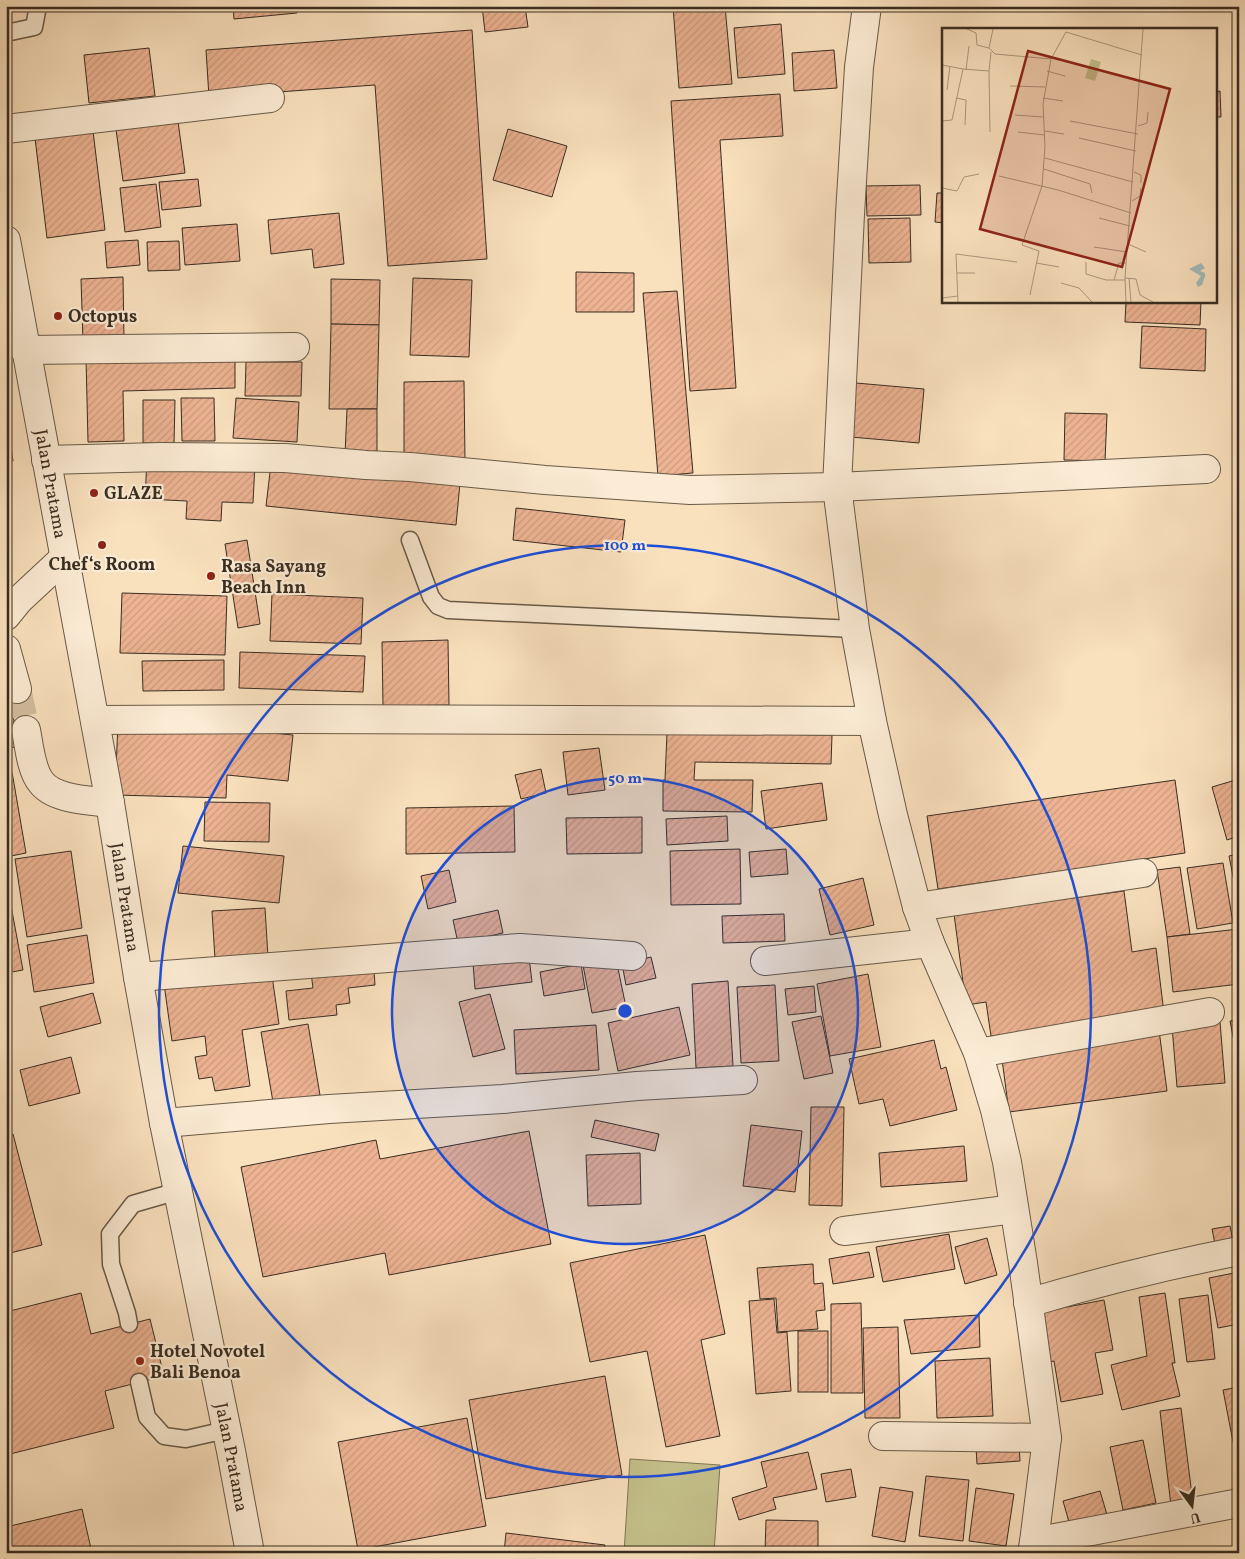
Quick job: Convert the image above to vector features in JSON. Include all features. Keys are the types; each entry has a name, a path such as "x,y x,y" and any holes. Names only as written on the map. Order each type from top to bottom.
{"street":[{"path":"867,6 859,67 837,487 855,629 872,721 893,815 917,907 930,943 978,1053 995,1110 1007,1162 1047,1438 1033,1547 1239,1502"},
{"path":"6,129 270,98"},
{"name":"Jalan Pratama","path":"6,240 110,803 164,1123 250,1553"},
{"path":"25,350 295,347"},
{"path":"46,460 160,457 285,458 690,490 837,487 1206,469"},
{"path":"6,616 19,600 64,558"},
{"path":"6,649 17,688"},
{"path":"95,720 872,721"},
{"path":"26,730 32,760 40,781 47,789 60,795 110,803"},
{"path":"917,907 1143,873"},
{"path":"764,961 930,943"},
{"path":"138,977 520,948 632,956"},
{"path":"978,1053 1210,1012"},
{"path":"164,1123 329,1109 503,1099 637,1086 743,1080"},
{"path":"844,1231 1014,1209"},
{"path":"1028,1303 1162,1266 1239,1251"},
{"path":"884,1436 1047,1438"}],"lane":[{"path":"6,33 34,26 38,6"},
{"path":"410,540 431,597 438,606 448,610 855,629"},
{"path":"129,1324 111,1264 110,1234 133,1204 178,1191"},
{"path":"139,1382 147,1416 164,1436 186,1439 226,1430"}],"shaded area":[{"path":"630,1459 720,1465 714,1553 624,1553"}],"building":[{"path":"233,6 297,6 297,13 234,19"},
{"path":"482,6 525,6 528,27 485,32"},
{"path":"673,6 725,6 732,84 679,88"},
{"path":"781,24 785,74 738,78 734,28"},
{"path":"472,30 487,259 388,266 375,85 209,97 206,50"},
{"path":"149,48 155,96 89,103 84,55"},
{"path":"834,50 837,88 794,91 792,53"},
{"path":"1220,91 1221,117 1218,117 1218,92"},
{"path":"780,94 783,136 720,140 736,388 690,391 671,101"},
{"path":"177,114 185,173 123,181 115,122"},
{"path":"508,129 567,146 552,197 493,180"},
{"path":"93,131 105,230 47,238 35,138"},
{"path":"198,179 201,206 162,210 159,182"},
{"path":"156,184 161,227 125,232 120,188"},
{"path":"920,185 921,215 867,216 866,186"},
{"path":"937,193 942,193 942,223 935,222"},
{"path":"339,213 344,264 314,268 312,249 271,254 268,220"},
{"path":"910,218 911,262 869,263 868,219"},
{"path":"237,224 240,261 185,265 182,228"},
{"path":"138,240 140,265 107,268 105,242"},
{"path":"179,241 180,270 148,271 147,242"},
{"path":"576,272 634,273 634,312 576,312"},
{"path":"123,277 124,340 83,341 81,279"},
{"path":"413,278 472,280 469,357 410,355"},
{"path":"331,279 380,280 379,325 331,324"},
{"path":"677,291 693,473 658,476 643,293"},
{"path":"1126,302 1201,302 1200,325 1125,322"},
{"path":"331,324 379,325 377,409 329,409"},
{"path":"1142,326 1206,329 1205,371 1140,368"},
{"path":"235,354 235,388 123,391 124,441 88,442 86,358"},
{"path":"246,362 302,362 301,396 245,396"},
{"path":"464,381 465,461 404,462 404,382"},
{"path":"856,383 924,389 919,443 851,437"},
{"path":"181,398 214,398 215,441 182,441"},
{"path":"236,398 299,402 297,442 233,438"},
{"path":"143,400 175,400 174,444 143,443"},
{"path":"347,409 377,409 377,455 345,455"},
{"path":"6,411 13,461 6,462"},
{"path":"1065,413 1107,414 1105,461 1064,460"},
{"path":"147,459 255,463 253,503 222,502 221,521 186,519 187,501 145,499"},
{"path":"271,464 460,483 456,525 266,506"},
{"path":"516,508 625,520 621,552 513,540"},
{"path":"247,540 260,624 238,628 225,544"},
{"path":"122,593 227,596 225,655 120,653"},
{"path":"272,594 363,598 361,644 270,641"},
{"path":"448,640 449,705 383,706 382,642"},
{"path":"240,652 365,656 363,692 239,688"},
{"path":"224,660 224,690 143,691 142,661"},
{"path":"12,705 17,747 6,748 6,706"},
{"path":"118,722 293,735 288,781 227,775 226,798 115,795"},
{"path":"667,733 832,735 831,764 695,762 694,780 753,780 752,812 663,811 663,780 665,780"},
{"path":"599,748 605,790 568,795 563,752"},
{"path":"541,769 546,793 521,799 515,775"},
{"path":"12,772 26,853 6,857 6,773"},
{"path":"1239,779 1239,836 1227,840 1212,787"},
{"path":"1175,780 1185,853 938,889 927,816"},
{"path":"822,783 827,820 766,829 761,791"},
{"path":"205,802 270,803 269,842 204,841"},
{"path":"514,806 515,852 406,854 406,808"},
{"path":"727,816 728,841 667,845 666,819"},
{"path":"642,817 642,853 567,854 566,818"},
{"path":"183,846 284,856 279,903 178,893"},
{"path":"740,849 741,904 671,905 670,851"},
{"path":"786,849 788,874 751,877 749,852"},
{"path":"71,851 82,928 27,937 15,859"},
{"path":"1239,854 1239,907 1229,856"},
{"path":"1223,863 1233,923 1197,929 1187,868"},
{"path":"1180,867 1190,934 1167,937 1157,870"},
{"path":"449,870 456,902 428,909 421,876"},
{"path":"863,878 874,925 830,935 819,889"},
{"path":"6,879 23,970 6,973"},
{"path":"1124,891 1132,952 1156,948 1164,1013 991,1036 986,1002 966,1005 954,914"},
{"path":"265,908 268,957 215,959 212,911"},
{"path":"498,910 503,933 458,943 453,920"},
{"path":"784,914 785,941 723,943 722,916"},
{"path":"1239,929 1239,984 1173,992 1167,937"},
{"path":"87,935 94,983 34,992 27,945"},
{"path":"529,957 532,982 475,989 473,963"},
{"path":"651,957 656,978 626,985 622,964"},
{"path":"616,959 626,1007 592,1013 583,965"},
{"path":"581,964 585,989 544,996 540,972"},
{"path":"374,971 375,985 348,988 350,1003 336,1005 337,1015 289,1020 286,991 313,988 311,973"},
{"path":"868,974 881,1047 830,1056 817,984"},
{"path":"272,976 279,1024 242,1030 250,1086 215,1091 212,1077 199,1079 195,1057 207,1055 205,1036 172,1041 164,984"},
{"path":"728,981 733,1066 696,1068 692,984"},
{"path":"775,985 779,1061 741,1063 737,987"},
{"path":"814,986 816,1012 788,1015 785,989"},
{"path":"93,993 101,1023 48,1037 40,1007"},
{"path":"490,994 505,1049 473,1057 459,1002"},
{"path":"679,1007 690,1055 618,1071 608,1023"},
{"path":"821,1016 833,1073 804,1079 792,1022"},
{"path":"1239,1020 1239,1068 1230,1021"},
{"path":"1220,1022 1225,1083 1177,1087 1172,1026"},
{"path":"308,1024 320,1095 273,1102 261,1032"},
{"path":"596,1025 599,1070 516,1074 514,1030"},
{"path":"1159,1030 1167,1091 1009,1112 1001,1052"},
{"path":"934,1040 941,1069 946,1067 957,1110 890,1126 883,1099 859,1104 849,1059"},
{"path":"71,1057 80,1093 29,1106 20,1070"},
{"path":"811,1107 844,1107 842,1206 809,1205"},
{"path":"595,1120 659,1134 655,1151 591,1137"},
{"path":"751,1125 802,1131 795,1192 743,1186"},
{"path":"529,1131 551,1244 389,1275 385,1253 263,1277 241,1167 376,1140 380,1159"},
{"path":"13,1134 42,1245 6,1254 6,1136"},
{"path":"964,1146 967,1181 881,1187 879,1153"},
{"path":"640,1153 641,1204 588,1206 586,1155"},
{"path":"1230,1226 1234,1246 1216,1249 1212,1229"},
{"path":"949,1234 955,1269 883,1282 876,1247"},
{"path":"705,1235 725,1334 701,1340 720,1436 666,1447 647,1351 590,1362 570,1263"},
{"path":"987,1238 997,1275 965,1284 955,1247"},
{"path":"869,1252 874,1277 833,1284 829,1259"},
{"path":"813,1264 814,1284 823,1283 825,1310 816,1311 818,1329 778,1332 776,1298 760,1299 757,1268"},
{"path":"1239,1272 1239,1324 1218,1328 1209,1278"},
{"path":"81,1293 91,1334 150,1319 164,1376 105,1391 114,1428 6,1455 6,1312"},
{"path":"1165,1293 1175,1363 1172,1363 1180,1396 1122,1410 1111,1365 1147,1356 1139,1297"},
{"path":"1208,1295 1215,1359 1187,1362 1179,1299"},
{"path":"774,1299 777,1333 787,1332 791,1391 756,1394 749,1301"},
{"path":"1104,1300 1113,1350 1095,1353 1103,1394 1061,1402 1054,1361 1039,1364 1030,1314"},
{"path":"861,1303 863,1393 831,1393 831,1304"},
{"path":"979,1315 980,1347 911,1354 904,1320"},
{"path":"898,1327 900,1418 865,1418 863,1328"},
{"path":"798,1331 828,1331 828,1392 798,1392"},
{"path":"990,1358 993,1416 937,1418 935,1361"},
{"path":"605,1376 622,1475 486,1499 469,1400"},
{"path":"1239,1387 1239,1473 1223,1390"},
{"path":"1181,1408 1193,1503 1171,1506 1160,1411"},
{"path":"467,1418 486,1526 358,1550 338,1442"},
{"path":"1143,1440 1156,1503 1123,1510 1110,1447"},
{"path":"1019,1444 1020,1461 977,1464 976,1447"},
{"path":"808,1452 817,1489 773,1498 776,1509 739,1520 732,1498 767,1487 761,1462"},
{"path":"851,1469 856,1497 826,1502 821,1474"},
{"path":"926,1476 969,1480 963,1541 919,1536"},
{"path":"880,1487 913,1492 905,1542 872,1536"},
{"path":"976,1488 1014,1494 1006,1546 969,1541"},
{"path":"1100,1491 1108,1518 1071,1529 1063,1501"},
{"path":"82,1509 92,1553 6,1553 6,1527"},
{"path":"766,1520 818,1521 818,1553 765,1553"},
{"path":"506,1533 605,1545 604,1553 504,1553"}],"tunnel":[{"path":"17,689 26,730"}],"place":[{"name":"Octopus","path":"58,316"},
{"name":"GLAZE","path":"94,493"},
{"name":"Chef‘s Room","path":"102,545"},
{"name":"Rasa Sayang Beach Inn","path":"211,576"},
{"name":"Hotel Novotel Bali Benoa","path":"140,1361"}]}
